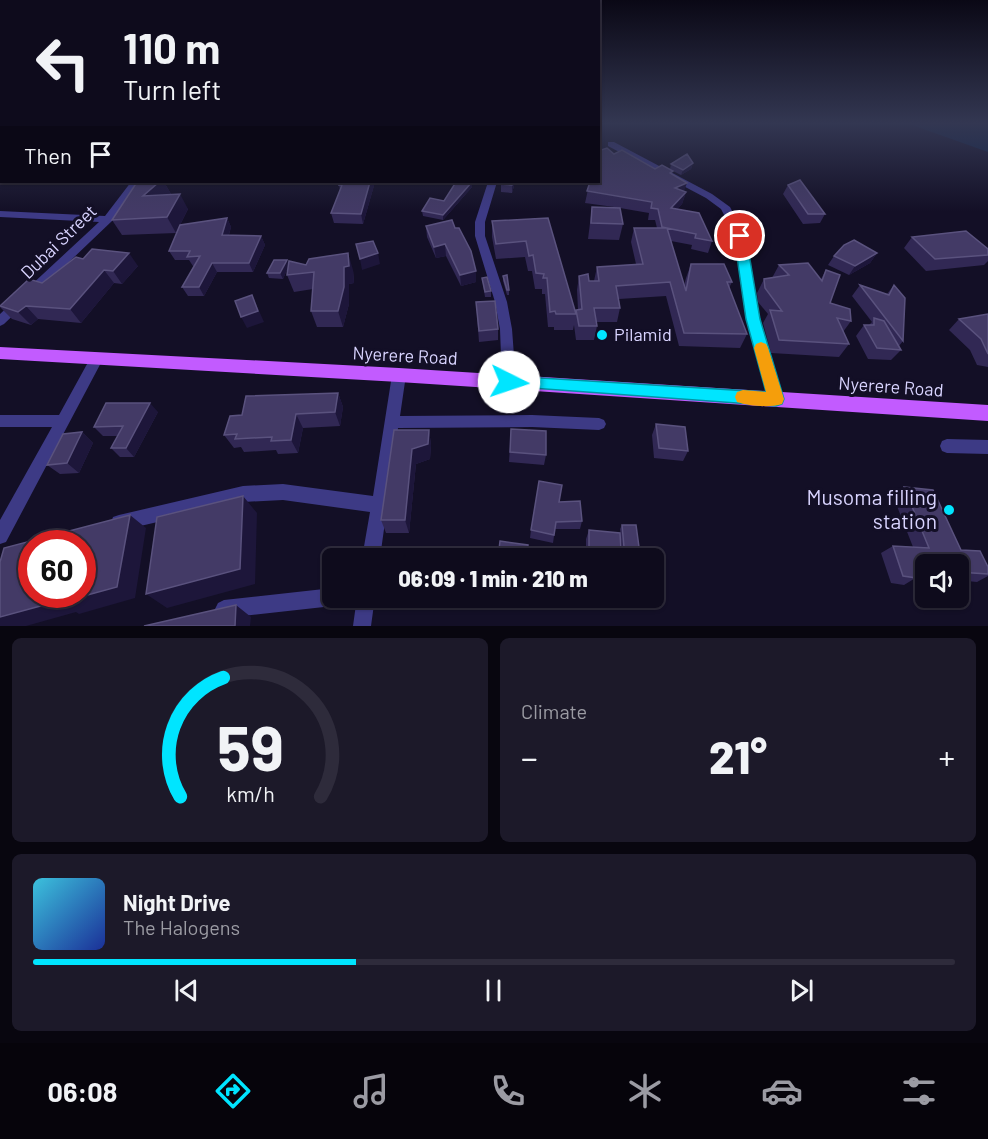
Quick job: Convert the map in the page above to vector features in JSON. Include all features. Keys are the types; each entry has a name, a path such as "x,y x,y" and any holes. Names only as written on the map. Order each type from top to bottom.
{"main road":[{"name":"Nyerere Road","path":"0,353 399,375 988,413"}],"street":[{"path":"628,153 709,196 725,207 735,223 740,236 753,319 776,399"},
{"name":"Dubai Street","path":"0,321 108,219 134,183"},
{"path":"492,183 480,222 480,236 503,311 509,382"},
{"path":"0,214 108,219"},
{"path":"0,536 97,359"},
{"path":"373,548 399,375"},
{"path":"0,421 63,422"},
{"path":"392,422 510,421 599,424"},
{"path":"947,447 988,447"},
{"path":"99,528 243,494 283,492 379,505"},
{"path":"210,613 230,608 322,598"},
{"path":"362,626 364,608"}],"building":[{"path":"600,153 628,153 655,169 662,165 673,171 670,173 687,183 675,188 686,192 671,208 699,213 712,241 695,238 696,234 662,227 658,209 651,208 652,202 587,191 590,183 600,183"},
{"path":"687,154 693,163 683,170 671,164"},
{"path":"800,180 825,214 808,214 788,185"},
{"path":"136,183 158,183 143,196 180,194 167,217 112,220"},
{"path":"340,183 370,183 361,214 331,213 342,185 339,185"},
{"path":"455,183 471,183 443,215 422,211 430,198 444,201"},
{"path":"592,207 620,208 623,224 591,223"},
{"path":"227,218 222,235 261,236 249,263 212,263 199,287 182,287 200,256 187,257 190,251 169,251 180,225"},
{"path":"548,218 576,314 550,312 547,278 543,278 544,274 536,273 533,255 529,256 526,241 496,244 492,221"},
{"path":"452,220 471,251 476,271 460,275 445,244 434,247 426,226"},
{"path":"634,228 667,228 686,291 691,264 724,264 732,282 727,282 747,334 684,333 670,282 616,286 620,308 594,308 597,326 579,326 576,310 582,309 579,276 588,274 589,281 599,281 597,267 643,264"},
{"path":"966,231 988,249 988,255 935,259 912,237"},
{"path":"854,240 877,253 855,266 834,256 844,245"},
{"path":"373,241 378,253 360,259 356,244"},
{"path":"92,249 129,253 113,271 104,270 70,309 26,306 18,312 0,306 29,279 42,283 76,257 83,259"},
{"path":"348,253 349,266 344,267 344,287 338,311 311,311 314,272 287,275 289,261 306,265 309,259"},
{"path":"274,260 287,260 280,273 267,273"},
{"path":"808,263 822,281 826,270 840,275 830,303 850,309 851,321 837,318 849,344 779,340 770,310 782,311 765,288 764,279 789,275 779,265"},
{"path":"507,275 509,290 507,290 503,276"},
{"path":"487,277 491,291 485,292 482,278"},
{"path":"860,285 889,295 894,285 905,298 903,341"},
{"path":"252,295 258,311 241,317 235,301"},
{"path":"495,301 498,329 479,331 476,302"},
{"path":"988,314 988,354 981,339 959,319"},
{"path":"874,318 884,321 901,350 877,348 864,325 874,325"},
{"path":"338,393 335,412 296,414 291,440 271,441 272,437 235,439 237,434 224,435 230,416 242,415 246,396"},
{"path":"106,403 150,403 126,448 111,448 123,426 94,427"},
{"path":"656,424 685,427 688,451 659,448"},
{"path":"511,429 546,431 546,455 510,452"},
{"path":"394,430 429,430 428,444 412,449 405,520 381,520"},
{"path":"82,432 67,463 47,465 63,434"},
{"path":"539,481 562,485 559,502 580,501 582,521 556,522 554,535 531,530"},
{"path":"904,487 933,490 961,550 980,551 988,567 988,574 969,573 969,554 915,554 915,578 903,576 893,546 929,548"},
{"path":"243,496 240,569 146,594 157,517"},
{"path":"130,515 117,587 96,593 96,530 73,530"},
{"path":"622,525 636,525 639,547 624,547"},
{"path":"589,530 620,533 621,548 589,547"},
{"path":"500,541 528,545 528,548 499,548"},
{"path":"18,544 18,608 33,608 0,617 0,562 4,548"},
{"path":"236,605 235,626 144,626"}],"slow traffic":[{"path":"743,397 776,399 761,348"}],"place":[{"name":"Pilamid","path":"602,335"},
{"name":"Musoma filling station","path":"949,510"}],"route":[{"path":"509,382 776,399 753,319 740,236"}]}
